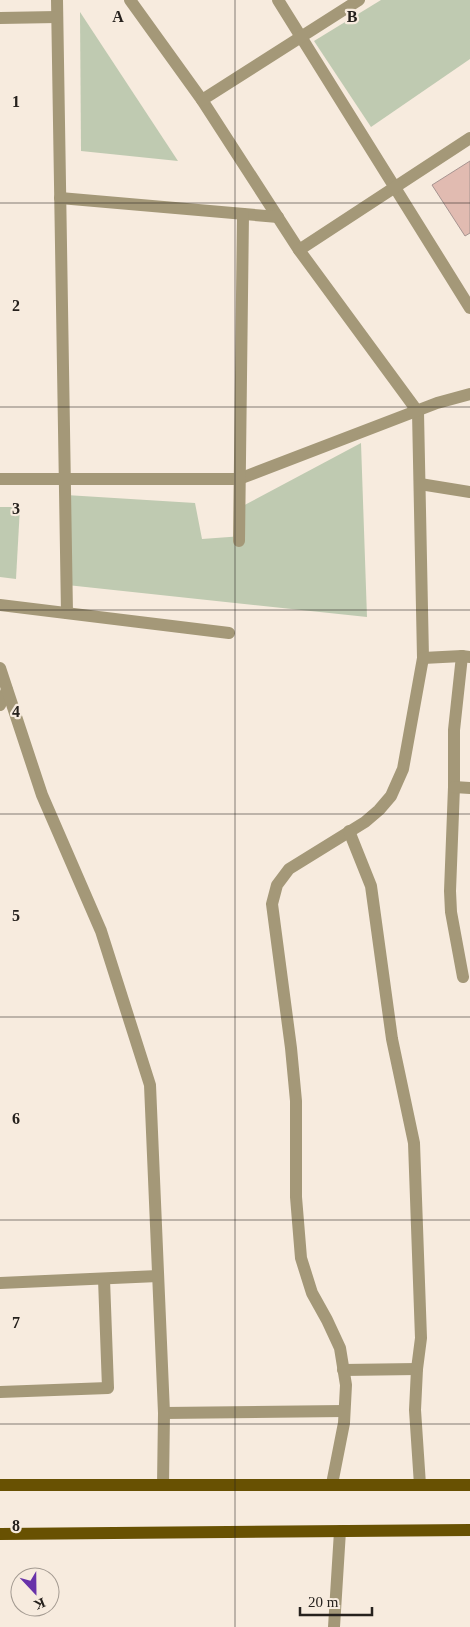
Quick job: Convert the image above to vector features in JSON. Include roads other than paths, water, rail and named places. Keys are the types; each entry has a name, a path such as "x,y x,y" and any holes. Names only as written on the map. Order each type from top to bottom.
{"main road":[{"path":"0,1485 470,1485"},
{"path":"0,1534 470,1530"}],"street":[{"path":"57,0 67,614"},
{"path":"130,0 202,100 299,250 418,412 423,658 406,754 398,783 391,796 365,822 289,868 277,885 272,904 296,1100 296,1197 301,1258 312,1293 340,1348 346,1385 344,1422 332,1484"},
{"path":"278,0 470,308"},
{"path":"202,100 359,0"},
{"path":"0,18 57,17"},
{"path":"299,250 470,138"},
{"path":"60,198 278,217"},
{"path":"239,541 242,214"},
{"path":"0,479 240,479 418,412 437,403 470,394"},
{"path":"420,484 470,492"},
{"path":"0,606 230,633"},
{"path":"423,658 466,656 454,730 450,891 451,912 464,977"},
{"path":"0,668 42,795 101,931 150,1085 164,1413 163,1485"},
{"path":"0,705 7,690"},
{"path":"454,787 470,788"},
{"path":"349,831 370,886 392,1039 414,1143 421,1338 415,1410 420,1485"},
{"path":"0,1283 158,1276"},
{"path":"0,1392 108,1388 104,1279"},
{"path":"343,1370 417,1369"},
{"path":"164,1413 344,1411"},
{"path":"334,1627 340,1531"}]}
